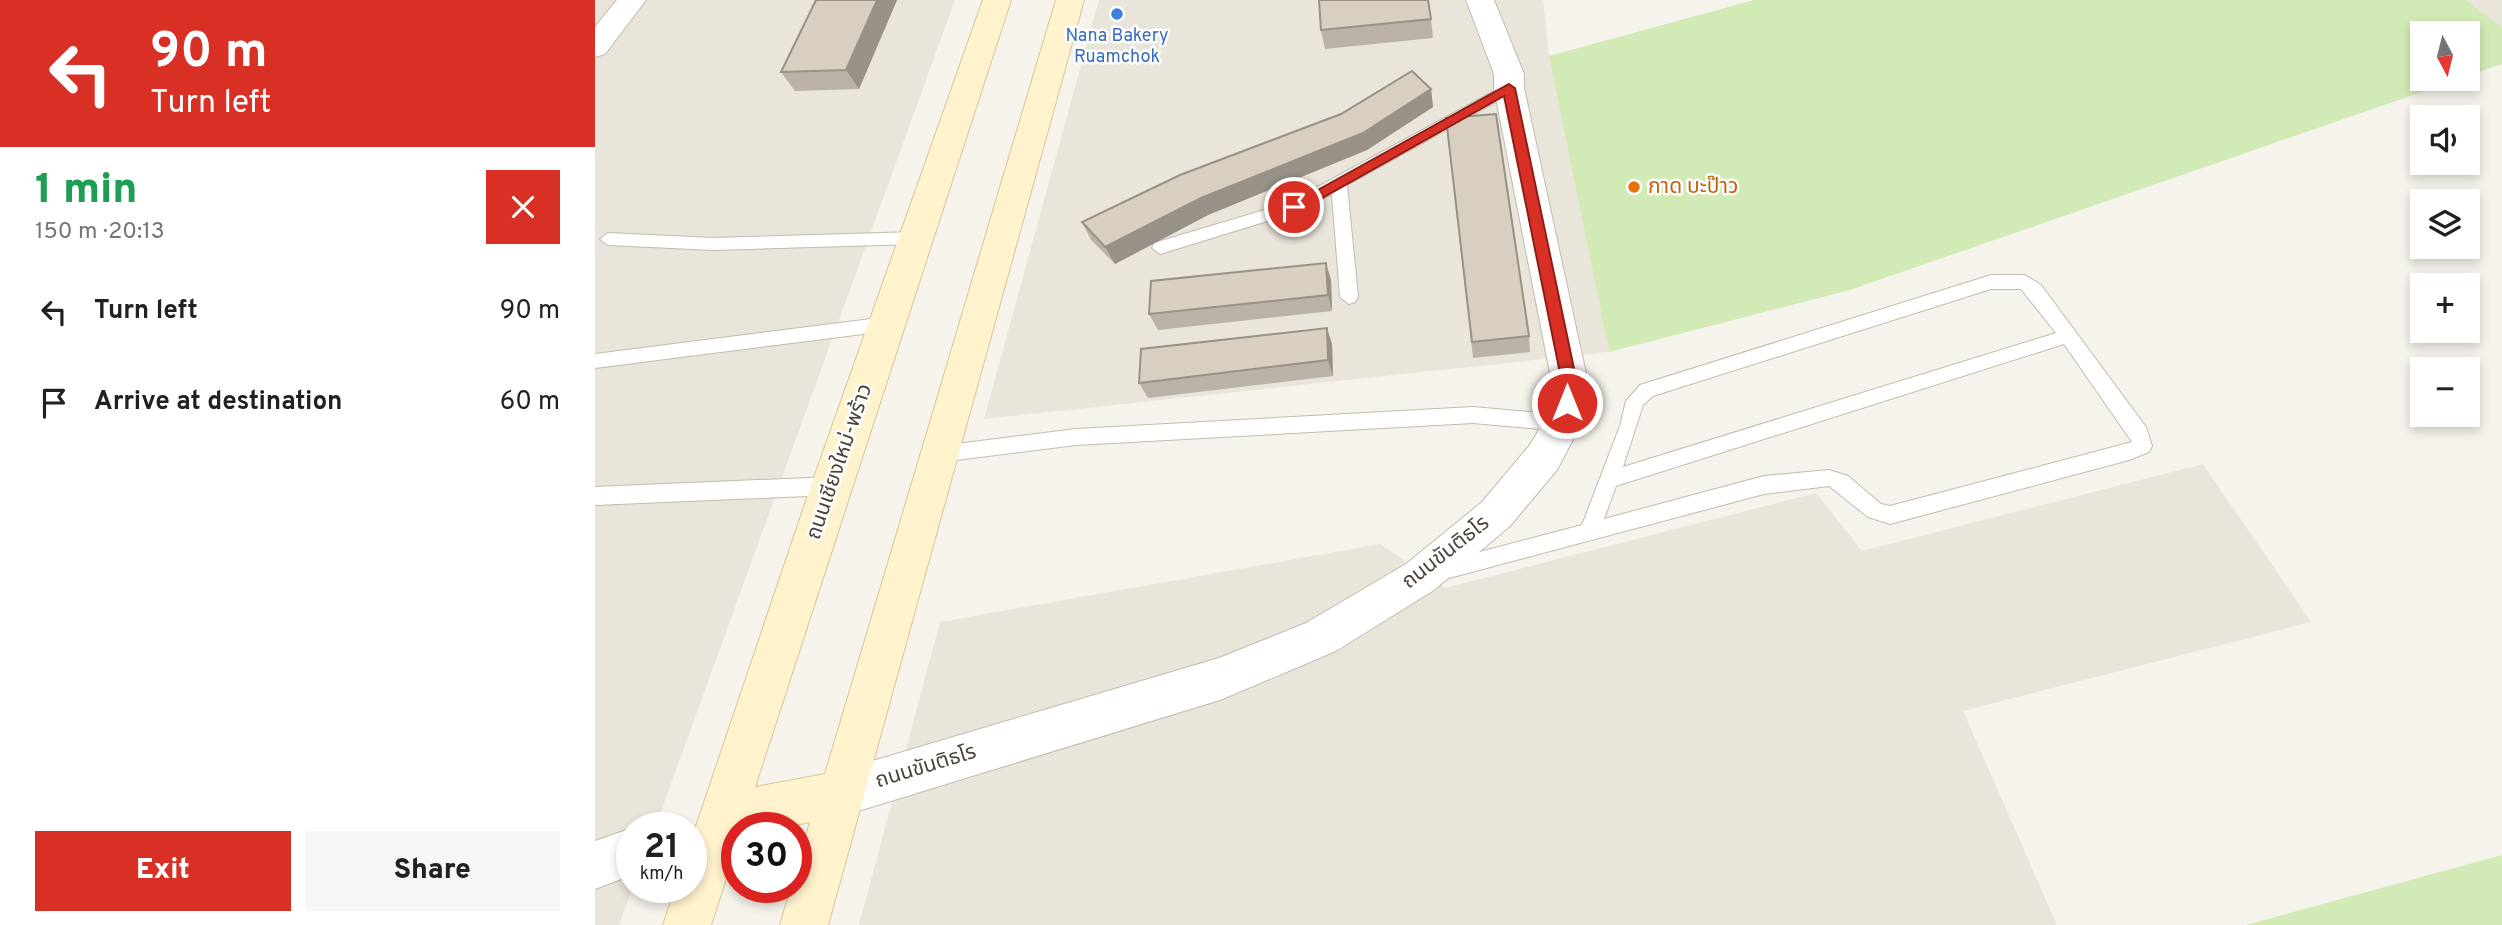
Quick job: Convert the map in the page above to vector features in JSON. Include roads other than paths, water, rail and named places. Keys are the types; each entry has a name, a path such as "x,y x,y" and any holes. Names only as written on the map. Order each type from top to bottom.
{"main road":[{"name":"ถนนเชียงใหม่-พร้าว","path":"687,925 708,822 831,486 997,0"},
{"path":"804,925 1070,0"},
{"path":"708,822 842,793"}],"street":[{"path":"595,47 632,0"},
{"name":"ถนนขันติธโร","path":"842,793 1220,679 1321,637 1420,577 1496,514 1543,458 1563,423 1570,383 1509,88 1510,75 1480,0"},
{"path":"595,865 616,857"}],"lane":[{"path":"1160,248 1294,207 1389,152 1509,88"},
{"path":"1339,183 1349,298"},
{"path":"608,239 713,244 916,238"},
{"path":"1420,577 1590,529 1764,485 1829,478 1841,482 1875,511 1890,515 2129,452 2141,446 2139,433 2035,290 2025,282 1991,282 1647,390 1635,401 1590,529"},
{"path":"595,361 887,324"},
{"path":"1608,480 2068,336"},
{"path":"940,454 1076,437 1473,415 1563,423"},
{"path":"595,496 831,486"}],"place":[{"name":"Nana Bakery Ruamchok","path":"1117,14"},
{"name":"กาด บะป๊าว","path":"1634,187"}]}
